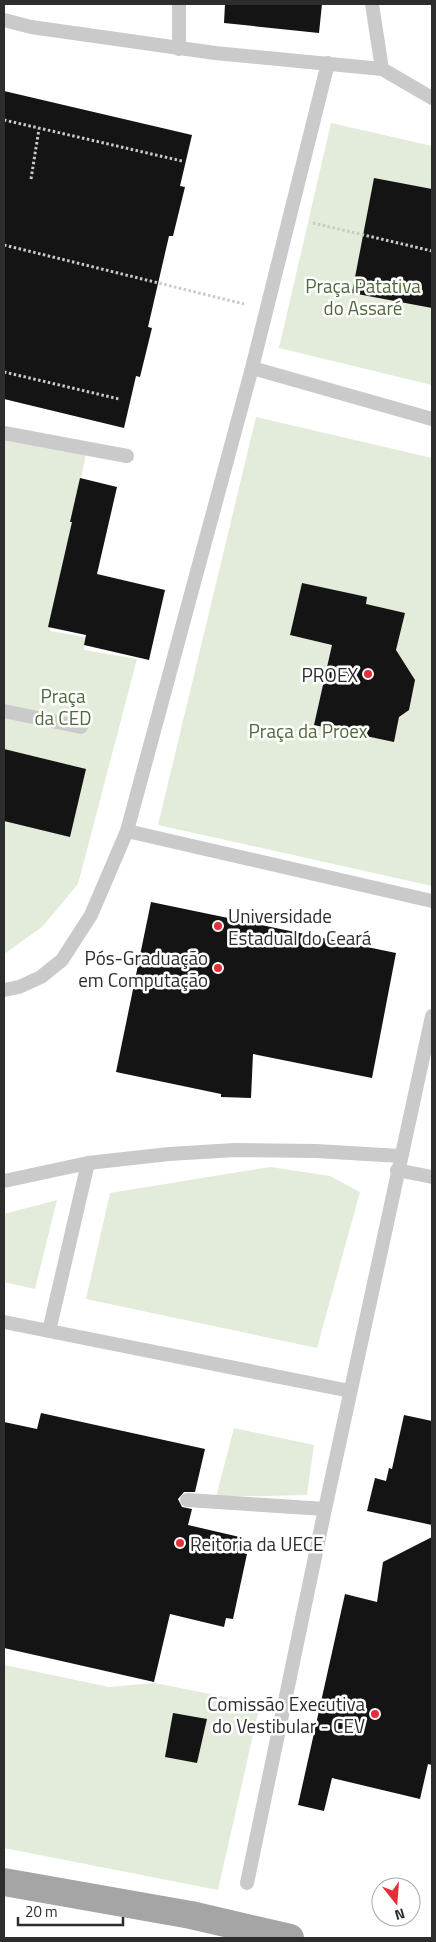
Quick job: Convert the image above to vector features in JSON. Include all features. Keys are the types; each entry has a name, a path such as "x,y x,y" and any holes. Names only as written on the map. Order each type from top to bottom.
{"main road":[{"path":"4,1882 191,1915 290,1938"}],"lane":[{"path":"179,4 179,49"},
{"path":"372,4 382,69"},
{"path":"4,20 31,27 179,49 382,69 432,98"},
{"path":"4,990 19,987 41,977 62,960 91,915 127,831 252,368 328,63"},
{"path":"252,368 432,419"},
{"path":"4,433 127,456"},
{"path":"4,711 81,727"},
{"path":"127,831 432,901"},
{"path":"247,1883 397,1170 432,1016"},
{"path":"4,1181 88,1163 168,1154 235,1150 316,1151 400,1156"},
{"path":"49,1331 88,1163"},
{"path":"397,1170 432,1177"},
{"path":"4,1322 350,1391"},
{"path":"187,1500 325,1509"}],"path":[{"path":"4,120 182,162"},
{"path":"31,179 39,129"},
{"path":"309,232 312,223 432,251"},
{"path":"4,245 267,309"},
{"path":"4,372 120,398"}],"green space":[{"name":"Praça Patativa do Assaré","path":"331,123 432,146 432,385 279,348"},
{"name":"Praça da Proex","path":"256,417 432,458 432,886 158,825"},
{"name":"Praça da CED","path":"4,435 86,454 50,631 85,637 84,650 137,659 78,884 42,927 4,954"},
{"path":"270,1167 330,1176 360,1192 317,1348 86,1299 110,1193"},
{"path":"57,1200 35,1289 4,1282 4,1214"},
{"path":"234,1428 314,1445 307,1495 216,1497"},
{"path":"4,1665 109,1687 155,1683 260,1704 218,1890 4,1848"}],"building":[{"path":"225,4 322,4 319,33 224,23"},
{"path":"4,91 192,135 180,186 185,187 173,236 169,236 148,327 152,328 140,377 136,376 124,428 4,399"},
{"path":"374,178 432,189 432,308 352,293"},
{"path":"80,478 117,487 97,574 165,590 149,660 84,645 86,635 48,627"},
{"name":"PROEX","path":"302,583 367,597 366,604 405,613 396,650 415,680 409,710 399,717 394,742 314,725 332,645 290,635"},
{"path":"4,749 86,769 70,837 4,821"},
{"path":"151,902 396,953 372,1078 253,1054 251,1098 221,1097 221,1094 116,1072"},
{"name":"Reitoria da UECE","path":"41,1413 205,1449 195,1492 184,1492 178,1499 182,1507 192,1509 188,1525 244,1538 241,1552 247,1554 233,1619 226,1618 224,1627 170,1614 154,1682 4,1648 4,1422 37,1429"},
{"path":"404,1415 432,1421 432,1525 367,1511 375,1478 386,1481 389,1468 392,1469"},
{"name":"Comissão Executiva do Vestibular - CEV","path":"432,1537 432,1765 428,1764 420,1799 332,1778 324,1811 298,1805 345,1594 377,1602 383,1562"},
{"path":"173,1713 207,1719 197,1763 165,1757"}],"place":[{"name":"PROEX","path":"368,674"},
{"name":"Universidade Estadual do Ceará","path":"218,926"},
{"name":"Pós-Graduação em Computação","path":"218,968"},
{"name":"Reitoria da UECE","path":"180,1543"},
{"name":"Comissão Executiva do Vestibular - CEV","path":"375,1714"}]}
